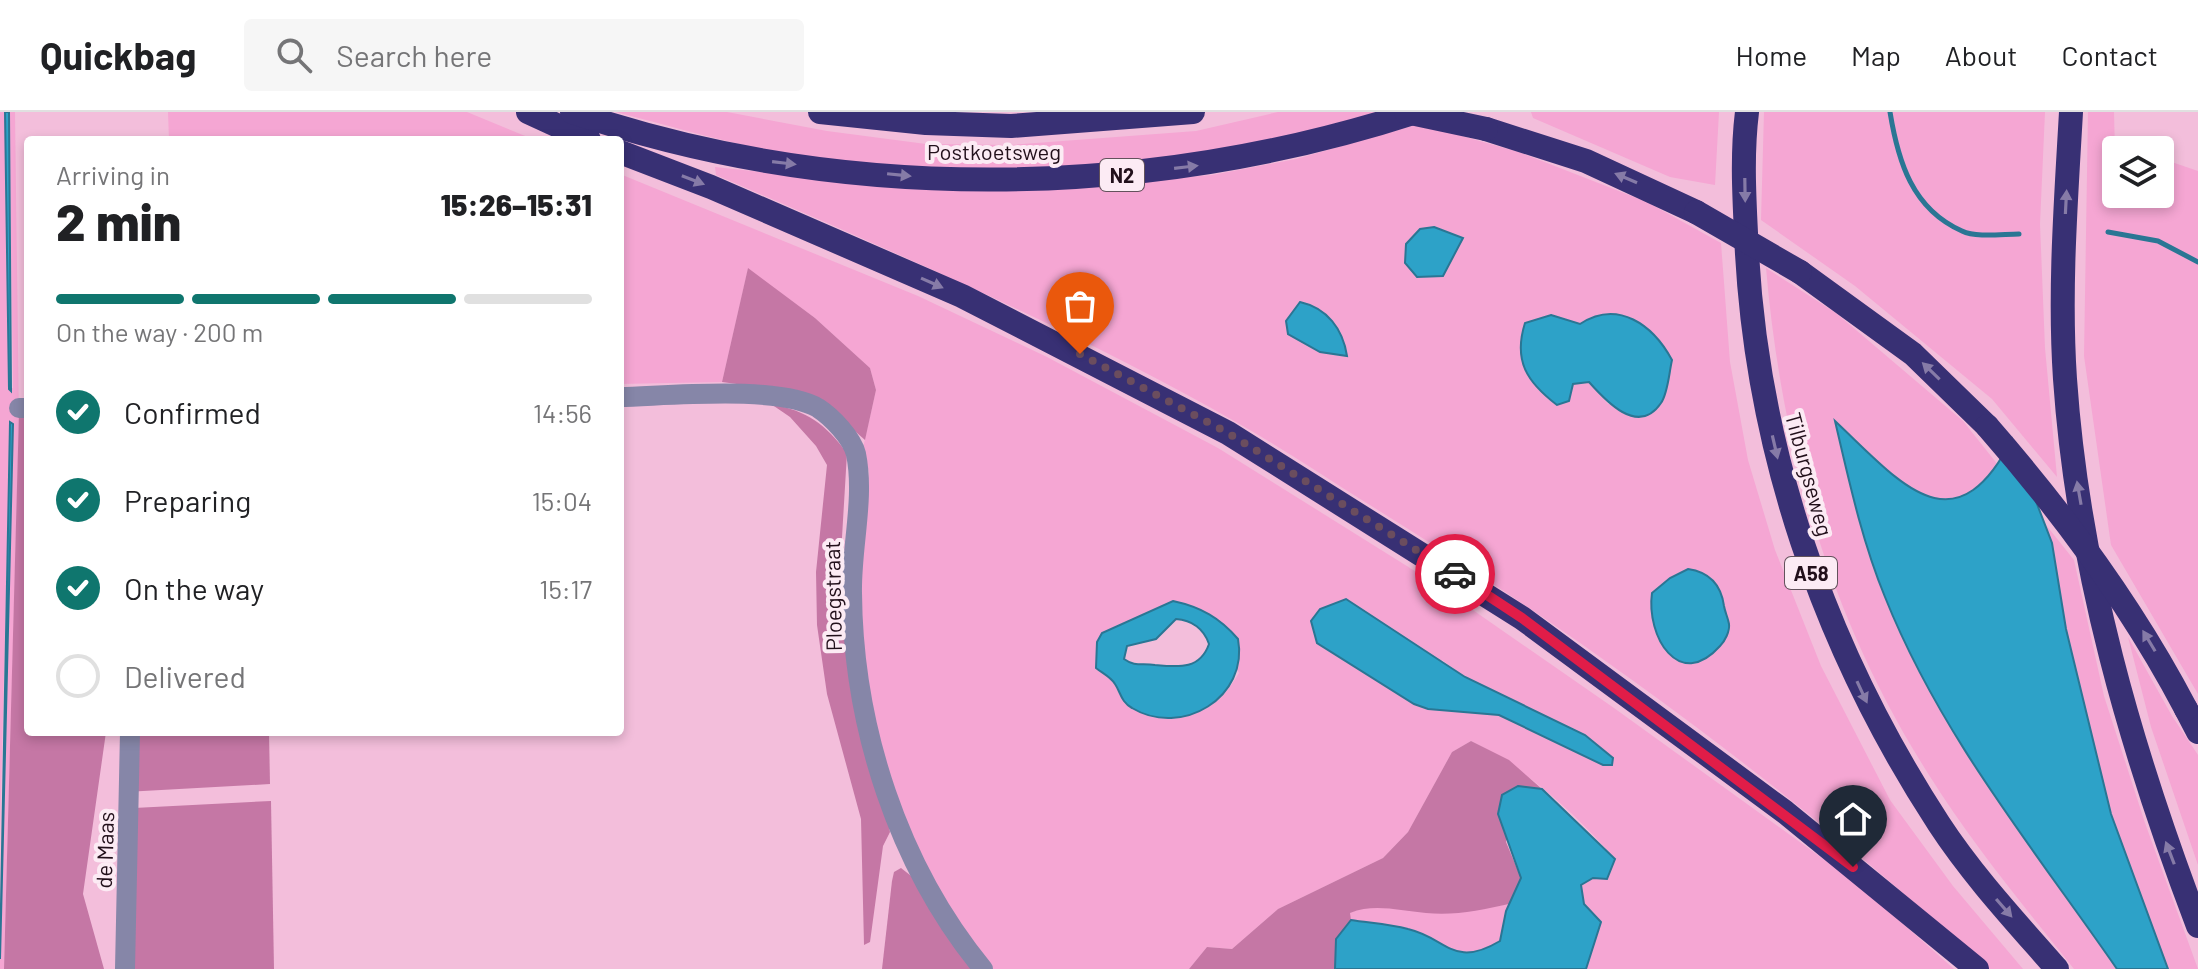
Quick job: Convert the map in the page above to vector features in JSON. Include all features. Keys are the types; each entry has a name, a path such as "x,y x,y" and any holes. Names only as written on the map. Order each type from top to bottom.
{"highway":[{"path":"528,112 580,136"},
{"name":"Postkoetsweg","path":"572,112 736,157 926,178 1112,176 1209,164 1296,147 1416,112"},
{"name":"Postkoetsweg","path":"820,112 926,123 1011,126 1193,112"},
{"path":"1406,112 1486,129 1586,161 1696,212 1800,272 1913,354 1987,426 2038,483 2151,642 2198,732"},
{"name":"Tilburgseweg","path":"1747,112 1744,187 1748,300 1760,386 1809,567 1866,702 1939,824 1971,870 2057,969"},
{"path":"2071,112 2065,218 2065,364 2074,464 2099,610 2127,723 2139,766 2198,926"},
{"path":"624,154 711,187 962,296 1228,433 1522,618 1785,812 1977,969"}],"street":[{"name":"Ploegstraat","path":"624,397 737,395 791,399 818,408 849,437 855,451 858,474 852,592 854,646 867,725 906,847 945,916 983,969"},
{"name":"de Maas","path":"125,969 130,736"}],"shaded area":[{"path":"0,112 5,112 9,389 13,388 9,112 15,112 19,422 4,969 0,969 0,959 13,425 10,427 0,836"},
{"path":"168,112 467,112 525,136 169,136"},
{"path":"616,112 727,112 827,131 926,144 1011,145 1196,131 1278,112 1377,112 1309,131 1172,157 1034,169 965,169 895,166 771,151"},
{"path":"1531,112 1719,112 1715,185 1670,177 1533,118"},
{"path":"1764,112 2045,112 2040,224 2045,348 2057,477 1992,399 1855,286 1761,220"},
{"path":"2088,112 2114,112 2115,136 2102,136 2102,208 2174,208 2174,163 2198,171 2198,694 2111,545 2084,356"},
{"path":"1419,124 1519,152 1647,202 1721,243 1730,362 1748,460 1775,550 1821,666 1890,800 1953,886 2023,969 1989,969 1841,841 1688,721 1529,608 1269,441 1109,354 914,262 716,175 715,167 923,189 1012,191 1212,175 1296,159","holes":["1608,314 1621,315 1645,327 1672,360 1661,403 1608,404 1589,382 1572,384 1551,315 1580,324"]},
{"path":"624,176 918,296 1047,357 1218,448 1434,583 1614,708 1858,884 1954,969 1586,969 1581,885 1615,859 1583,825 1530,778 1471,741 1452,752 1408,832 1383,858 1278,909 1232,949 1207,947 1189,969 991,969 951,913 903,821 872,722 858,590 869,472 863,448 876,390 870,368 815,318 748,269 722,382 624,384","holes":["1195,606 1239,673 1214,703 1201,711 1187,714 1173,714 1121,698 1114,682 1112,628","1442,660 1465,677 1585,735 1603,765 1499,715 1428,709"]},
{"path":"748,268 815,318 870,368 876,390 865,440 824,404 795,392 722,382"},
{"path":"1766,268 1836,313 1963,421 2074,560 2104,696 2145,823 2198,969 2074,969 1981,850 1929,775 1894,716 1864,656 1816,532 1784,402"},
{"path":"771,404 815,420 847,453 841,554 845,591 890,832 883,846 870,942 864,945 861,819 827,694 817,625 816,572 827,465 816,446 790,417"},
{"path":"19,412 24,412 24,736 105,736 83,894 104,969 4,969"},
{"path":"2128,637 2172,716 2198,755 2198,865 2151,727"},
{"path":"126,736 269,736 270,784 125,792"},
{"path":"1471,741 1509,760 1542,789 1518,786 1506,842 1521,878 1509,904 1447,914 1378,908 1350,913 1351,920 1337,939 1335,969 1189,969 1207,947 1232,949 1278,909 1383,858 1408,832 1452,752"},
{"path":"271,801 274,969 130,969 134,808"},
{"path":"901,868 915,879 973,969 882,969 892,881 894,872"},
{"path":"1509,904 1500,941 1471,952 1451,949 1408,929 1351,920 1349,913 1365,907 1463,912"}],"water":[{"path":"5,112 9,112 11,391 9,389"},
{"path":"1434,227 1463,238 1443,276 1417,277 1405,263 1406,244 1420,229"},
{"path":"1300,302 1318,309 1332,321 1342,337 1347,356 1320,352 1288,334 1286,321"},
{"path":"1551,315 1580,324 1594,317 1621,315 1645,327 1672,360 1661,403 1652,413 1642,417 1632,416 1613,406 1589,382 1573,384 1569,401 1557,405 1538,388 1525,370 1521,349 1525,323"},
{"path":"1835,421 1904,483 1926,495 1947,499 1969,493 1990,473 2012,439 2052,543 2066,629 2111,814 2168,969 2117,969 1961,744 1907,648 1885,597 1863,533"},
{"path":"10,422 13,424 0,959"},
{"path":"1688,569 1708,576 1717,585 1729,627 1720,646 1705,659 1691,663 1679,661 1668,653 1654,626 1652,610 1652,593 1670,578"},
{"path":"1346,599 1465,677 1585,735 1613,758 1612,765 1603,765 1499,715 1428,709 1414,704 1317,643 1311,621 1320,609"},
{"path":"1173,601 1201,610 1224,625 1238,639 1239,660 1233,678 1222,694 1208,706 1190,715 1171,718 1151,716 1128,706 1109,677 1096,668 1097,642 1102,633","holes":["1176,619 1192,623 1207,639 1209,644 1200,659 1187,665 1172,666 1135,664 1124,659 1127,646 1156,639"]},
{"path":"1518,786 1542,789 1615,859 1607,879 1593,878 1581,885 1584,904 1601,922 1586,969 1335,969 1336,939 1351,920 1408,929 1461,952 1484,949 1500,941 1506,911 1521,878 1498,814 1502,795"}],"waterway":[{"path":"1890,112 1910,182 1931,210 1945,222 1968,233 2019,234"},
{"path":"2108,232 2158,241 2198,262"}],"way so far":[{"path":"1080,354 1228,433 1455,574"}],"route":[{"path":"1455,574 1522,618 1785,812 1853,867"}]}
